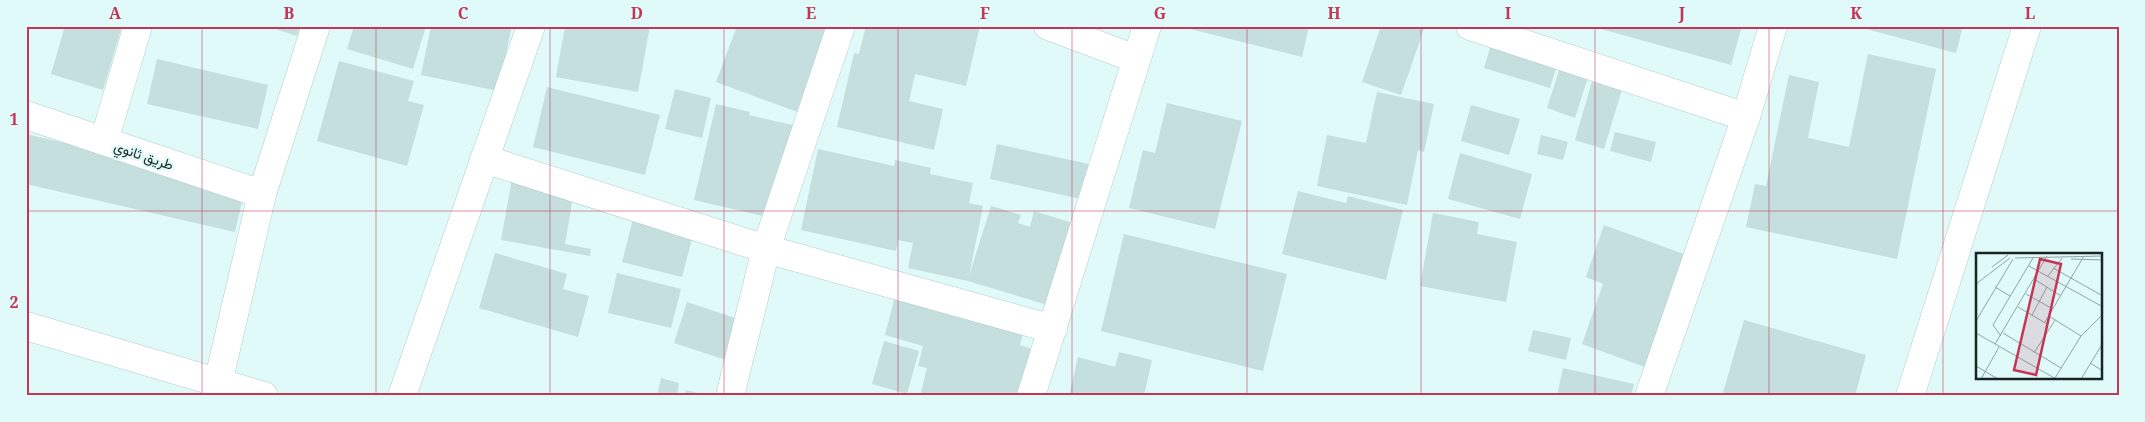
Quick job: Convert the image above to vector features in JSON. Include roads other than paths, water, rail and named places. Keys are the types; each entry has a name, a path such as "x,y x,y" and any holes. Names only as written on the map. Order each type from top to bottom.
{"street":[{"path":"104,141 138,26"},
{"path":"217,389 262,194 316,26"},
{"path":"402,396 531,26"},
{"path":"730,396 766,249 841,26"},
{"path":"1048,26 1136,59"},
{"path":"1031,396 1147,26"},
{"path":"1470,26 1746,117"},
{"path":"1649,396 1746,117 1773,26"},
{"path":"1910,396 2027,26"},
{"name":"طريق ثانوي","path":"26,115 262,194"},
{"path":"484,160 766,249 1053,329"},
{"path":"26,326 217,389 264,396"}]}
